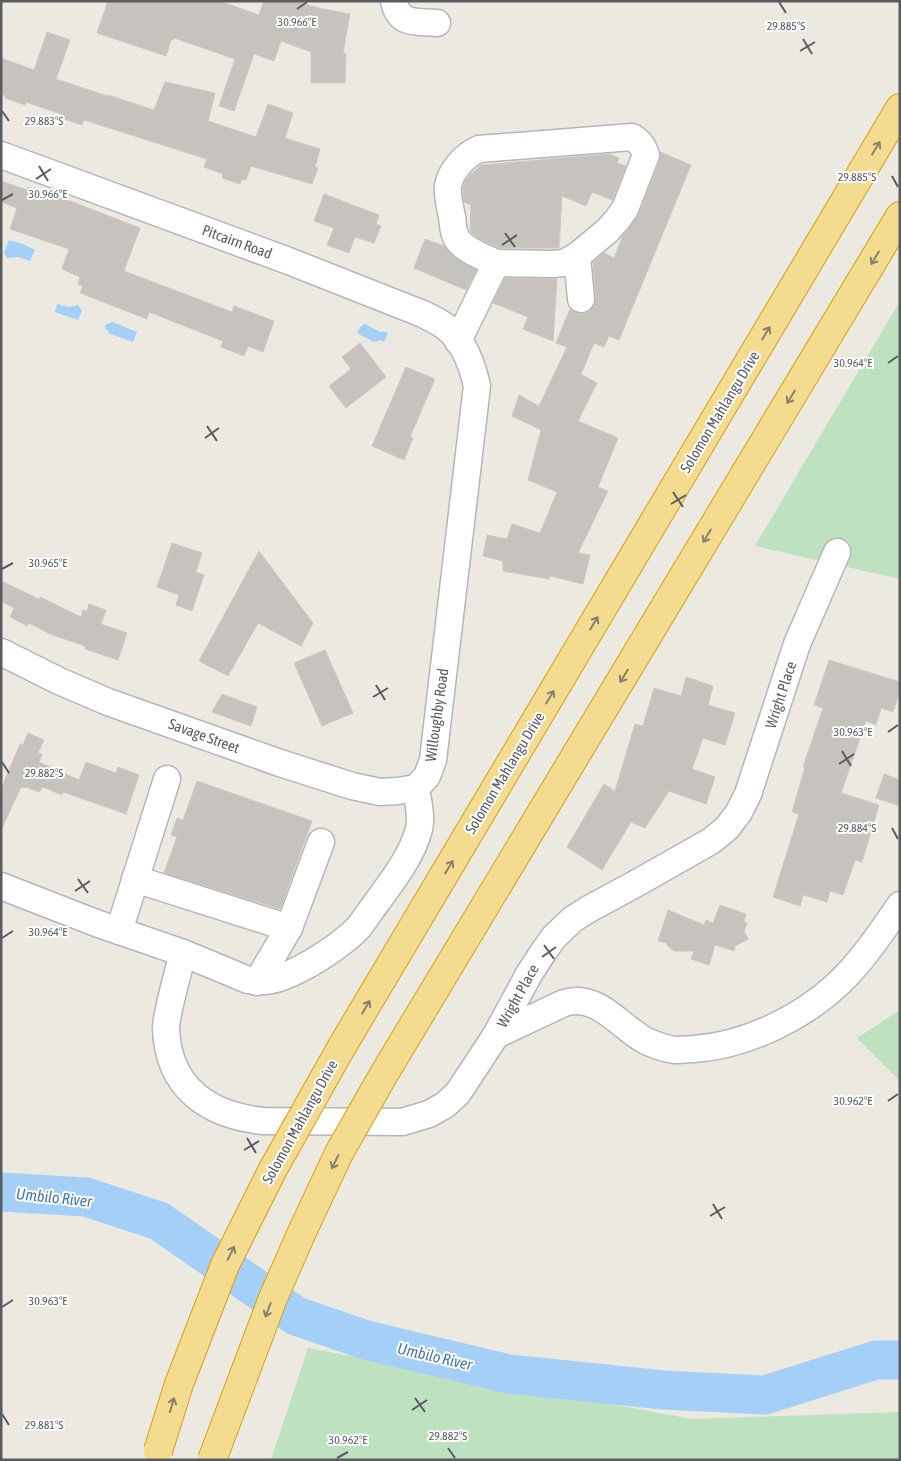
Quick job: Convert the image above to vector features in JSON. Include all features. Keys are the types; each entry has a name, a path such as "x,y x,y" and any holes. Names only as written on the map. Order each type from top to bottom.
{"highway":[{"name":"Solomon Mahlangu Drive","path":"156,1455 179,1384 225,1265 273,1169 341,1048 900,108"},
{"path":"212,1460 273,1298 298,1240 340,1154 384,1074 900,216"}],"street":[{"path":"394,1 400,16 407,21 437,22"},
{"path":"632,137 639,141 646,155 625,209 607,231 577,256 564,263 496,263 464,246 457,238 454,230 448,198 448,186 464,158 471,152 479,149 632,137"},
{"name":"Pitcairn Road","path":"1,155 286,260 423,314 442,324 460,344"},
{"path":"577,256 582,299"},
{"path":"460,344 496,263"},
{"name":"Willoughby Road","path":"416,788 427,776 433,760 477,386 473,370 460,344"},
{"name":"Wright Place","path":"183,954 166,1027 169,1050 175,1070 186,1086 201,1100 224,1113 242,1119 263,1121 402,1122 429,1114 445,1105 458,1093 496,1035 516,996 554,937 573,919 589,908 711,841 728,828 739,812 751,785 797,644 838,552"},
{"name":"Savage Street","path":"1,652 59,681 108,702 280,763 352,786 380,792 416,788"},
{"path":"119,931 167,779"},
{"path":"1,886 248,980 257,982 281,978 335,947 359,927 391,882 415,842 419,827 420,812 416,788"},
{"path":"257,982 288,928 321,842"},
{"path":"136,879 288,928"},
{"path":"496,1035 572,1000 595,1005 645,1040 661,1047 674,1050 722,1046 786,1021 819,1000 847,975 883,930 900,905"}],"green space":[{"path":"900,301 900,579 755,546"},
{"path":"900,1010 900,1081 857,1038"},
{"path":"308,1348 692,1419 900,1412 900,1460 271,1460"}],"water":[{"path":"9,240 35,250 30,261 18,257 7,258 4,253"},
{"path":"57,304 69,307 78,305 82,311 78,320 55,312"},
{"path":"112,322 137,332 133,342 108,333 109,331 106,330 105,326"},
{"path":"365,324 380,332 388,333 384,342 380,340 374,342 357,333 361,326"}],"building":[{"path":"108,1 220,1 259,15 264,1 296,1 318,8 350,14 343,53 346,53 345,83 311,83 311,52 281,41 274,61 254,54 234,111 219,106 235,59 174,38 171,40 166,56 97,33"},
{"path":"47,32 70,40 56,79 107,96 154,110 165,82 215,93 208,121 256,137 268,104 293,113 285,138 320,149 315,167 318,168 312,184 251,166 246,180 242,179 240,184 222,178 223,174 204,167 207,159 84,120 82,125 64,119 64,115 26,102 25,105 5,98 6,96 1,94 1,58 34,70"},
{"path":"660,152 691,165 619,340 609,336 604,347 594,343 581,374 597,383 578,421 618,438 598,487 608,491 578,553 590,555 583,584 550,576 549,579 503,571 503,561 483,556 487,535 507,539 512,524 540,533 557,492 528,480 541,430 512,416 519,395 539,406 567,347 556,343 570,309 575,313 583,314 590,311 594,306 596,298 593,262 604,253 614,258 623,235 639,214 660,160"},
{"path":"609,154 619,158 617,163 626,166 612,200 592,192 586,206 562,196 559,248 499,248 478,238 470,231 471,205 464,202 463,188 465,181 481,165"},
{"path":"1,181 27,190 28,187 70,201 140,228 124,271 232,312 234,306 274,321 263,352 248,346 244,356 221,347 223,341 149,312 147,319 80,293 83,286 78,284 80,277 62,269 69,249 10,229 17,208 1,202"},
{"path":"324,194 379,215 376,224 381,226 374,243 355,237 349,253 327,245 334,228 314,221"},
{"path":"425,239 444,246 456,259 476,270 466,290 414,268"},
{"path":"505,278 557,279 553,341 523,329 528,317 493,303"},
{"path":"360,343 386,377 346,408 329,386 351,369 342,357"},
{"path":"406,367 435,379 410,437 413,438 404,460 372,446"},
{"path":"172,543 202,553 196,572 204,575 192,611 176,605 179,595 157,587"},
{"path":"259,551 313,623 301,646 258,623 228,676 199,661"},
{"path":"1,581 81,617 83,610 87,611 89,604 106,610 101,624 127,633 118,660 85,649 85,646 50,634 29,623 27,626 10,617 14,608 1,601"},
{"path":"325,650 353,713 322,726 294,663"},
{"path":"829,660 900,682 900,691 893,712 881,708 876,725 866,721 841,793 879,805 862,862 855,860 843,895 830,891 827,902 803,895 800,906 773,897 799,814 792,812 805,767 803,767 823,708 814,705"},
{"path":"686,677 713,686 708,705 735,713 725,745 703,738 692,769 715,777 706,804 669,791 645,828 631,822 602,870 567,847 604,784 615,791 635,724 643,726 654,688 681,696"},
{"path":"222,694 257,707 251,726 212,712"},
{"path":"28,733 44,740 38,753 42,754 39,762 79,780 86,762 116,773 118,767 139,775 126,814 63,792 62,795 43,787 39,792 21,787 1,830 1,789 20,744 23,745"},
{"path":"884,774 900,780 900,806 876,798"},
{"path":"197,781 312,821 280,909 164,873 177,837 171,835 177,818 183,820"},
{"path":"720,905 746,914 744,922 747,923 744,931 748,939 735,946 734,951 715,945 709,965 691,959 694,951 674,951 667,943 658,941 668,910 704,925 706,920 713,923"}],"waterway":[{"name":"Umbilo River","path":"1,1192 86,1197 159,1221 296,1316 366,1340 509,1374 663,1390 765,1395 876,1360 900,1360"}]}
